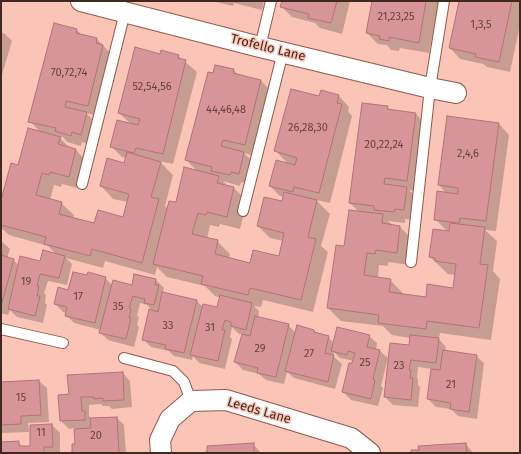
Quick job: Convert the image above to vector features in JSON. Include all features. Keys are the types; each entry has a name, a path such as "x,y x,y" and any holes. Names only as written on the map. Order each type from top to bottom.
{"street":[{"name":"Trofello Lane","path":"81,1 104,4 125,12 260,47 456,93"},
{"name":"Leeds Lane","path":"191,401 226,400 351,438 370,453"},
{"path":"160,446 170,419 191,401"}],"lane":[{"path":"260,47 270,1"},
{"path":"411,262 430,88 444,1"},
{"path":"82,184 125,12"},
{"path":"243,211 283,52"},
{"path":"1,329 63,343"},
{"path":"124,358 173,371 184,382 191,401"}],"building":[{"path":"282,1 337,1 331,23 308,18 309,14 280,7"},
{"path":"372,1 426,1 419,43 389,37 389,41 379,39 380,36 366,33"},
{"path":"459,1 512,1 499,62 475,57 476,54 449,48"},
{"path":"54,23 77,29 76,33 97,38 96,43 103,45 88,106 66,101 65,107 87,112 81,135 72,132 71,136 55,131 56,128 28,122"},
{"path":"135,47 160,54 161,50 179,55 178,58 186,60 163,154 136,148 134,153 110,147 117,120 138,125 140,119 118,113"},
{"path":"215,65 234,69 233,73 261,80 245,145 223,140 221,146 244,152 239,174 231,172 230,175 211,171 212,167 185,160 208,72 213,73"},
{"path":"291,89 319,96 321,90 339,95 337,103 342,104 319,193 294,187 293,192 269,186 276,160 295,165 297,158 274,151"},
{"path":"362,103 388,106 387,109 416,113 407,181 385,178 384,184 407,187 404,210 395,209 394,212 374,210 374,206 349,203"},
{"path":"447,116 499,123 486,221 460,218 459,223 434,220 437,191 458,194 458,188 438,185"},
{"path":"28,128 61,137 58,144 76,149 69,177 50,172 49,175 42,173 36,195 62,202 59,214 94,223 98,210 123,217 129,194 100,186 107,158 124,163 127,152 161,162 151,197 159,199 142,263 92,249 90,256 44,244 46,237 1,225 1,200 11,163 18,165"},
{"path":"184,167 219,176 217,183 234,187 227,217 207,212 206,215 198,213 192,234 218,240 215,254 250,263 253,250 279,256 284,233 257,226 264,197 282,201 284,192 317,200 308,237 316,239 301,300 250,288 248,295 201,284 203,276 153,264 169,201 176,202"},
{"path":"349,210 383,214 382,223 400,226 397,253 376,250 375,254 367,253 364,275 391,279 389,292 426,297 427,284 453,288 456,264 435,261 435,258 429,257 433,229 449,231 450,223 485,227 480,264 488,265 479,328 427,321 426,329 378,323 379,315 327,308 336,245 344,246"},
{"path":"43,250 65,256 59,278 40,274 37,286 39,286 37,296 40,296 35,316 8,309 20,256 40,261"},
{"path":"1,255 14,259 1,306"},
{"path":"73,272 87,275 88,272 106,277 95,323 65,316 67,307 54,304 58,287 68,290"},
{"path":"134,274 156,279 155,285 159,285 154,305 144,303 145,299 133,296 129,308 131,309 129,318 131,318 126,339 99,333 113,280 132,285"},
{"path":"162,292 197,300 184,353 165,349 166,345 142,340 149,309 158,312"},
{"path":"220,295 252,303 246,330 231,326 231,322 225,320 222,330 225,330 218,361 190,355 203,304 217,307"},
{"path":"255,316 289,324 276,377 257,373 258,368 234,362 242,334 250,336"},
{"path":"297,325 329,336 325,353 334,355 328,382 285,371"},
{"path":"337,327 370,335 367,347 380,350 373,379 375,380 371,399 342,392 349,363 352,363 355,353 348,351 347,355 331,351"},
{"path":"410,335 439,338 436,363 411,360 409,370 411,370 410,378 413,378 411,400 384,397 390,343 409,345"},
{"path":"443,350 477,355 469,412 450,409 451,403 427,399 431,369 440,370"},
{"path":"123,372 124,400 103,401 103,398 94,399 94,397 81,397 82,411 85,411 85,420 60,421 58,395 69,394 67,375"},
{"path":"39,380 41,415 21,416 21,424 1,425 1,382"},
{"path":"117,417 119,453 72,453 72,444 75,444 74,429 91,428 90,418"},
{"path":"52,424 53,447 44,447 44,453 1,453 1,442 19,441 19,446 30,446 30,425"},
{"path":"254,443 254,453 200,453 207,452 207,446"},
{"path":"466,443 467,453 411,453 411,450 419,450 418,446"}]}
